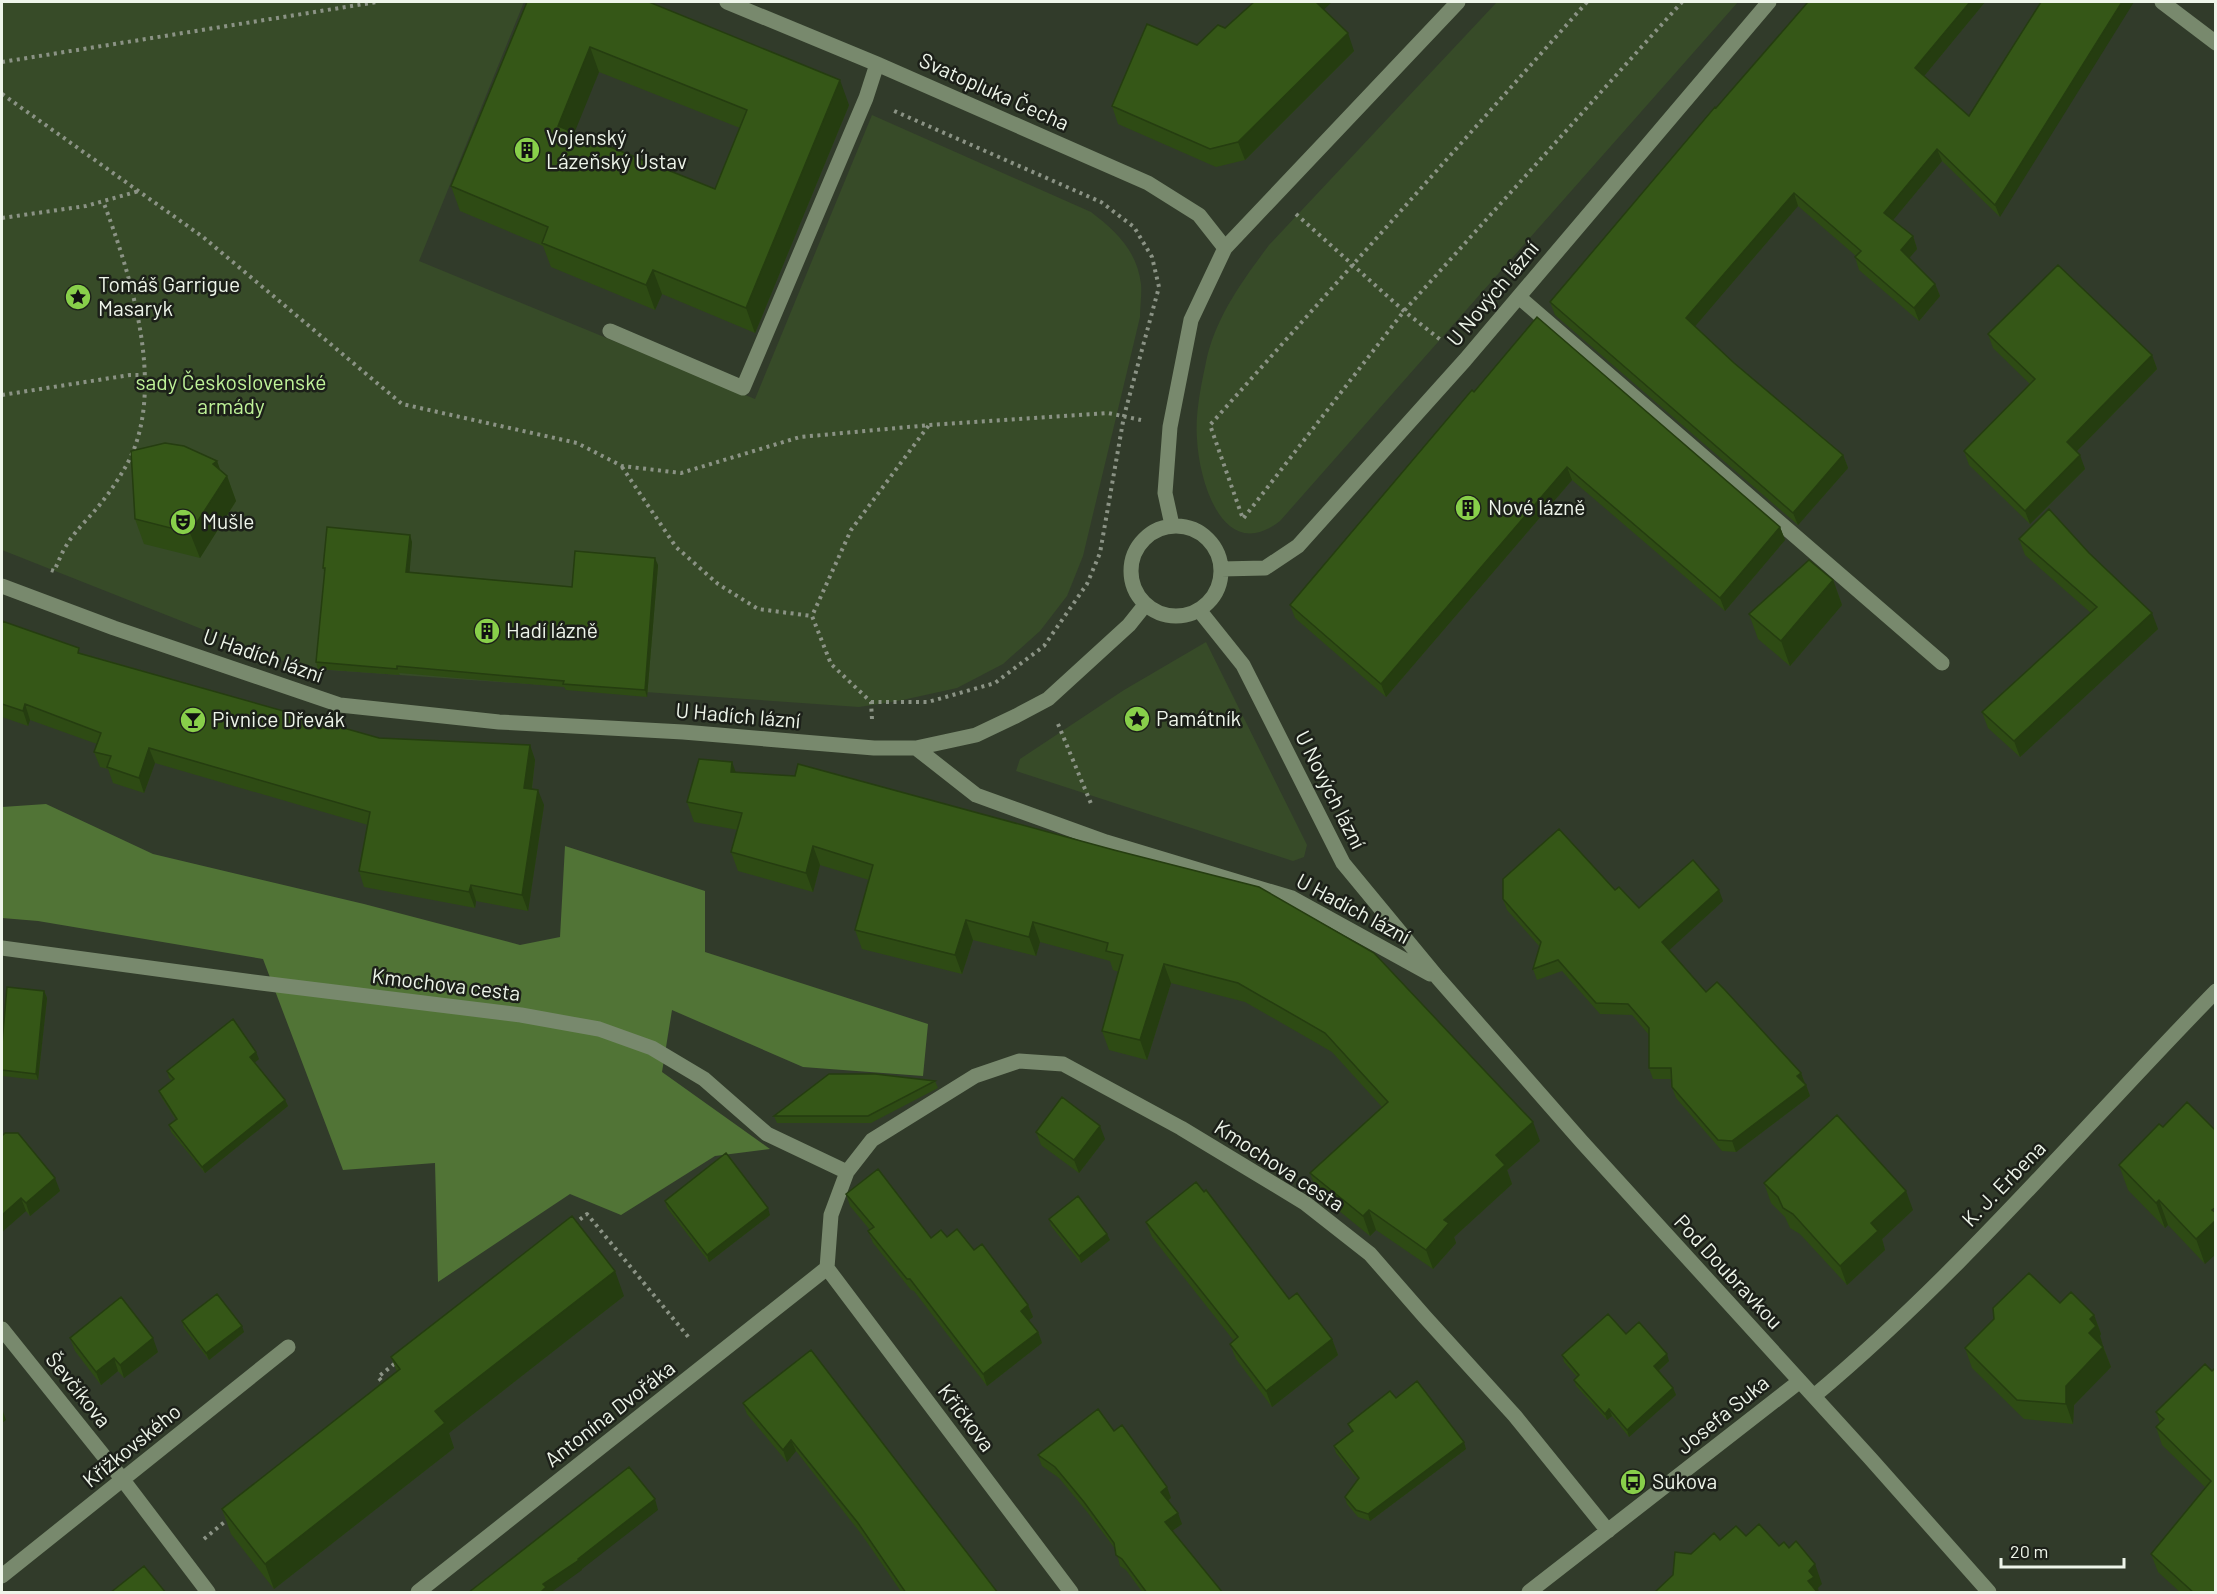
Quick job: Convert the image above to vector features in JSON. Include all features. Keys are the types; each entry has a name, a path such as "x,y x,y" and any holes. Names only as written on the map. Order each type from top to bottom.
{"street":[{"name":"Svatopluka Čecha","path":"727,2 877,64 1148,183 1199,215 1225,248"},
{"path":"1172,525 1165,493 1170,427 1191,320 1225,248 1458,2"},
{"name":"U Nových lázní","path":"1221,569 1265,568 1298,546 1465,360 1769,2"},
{"path":"2162,2 2216,43"},
{"path":"610,332 743,388 866,98 877,64"},
{"path":"1519,297 1942,663"},
{"path":"1172,525 1201,532 1219,555 1221,569 1219,585 1211,600 1199,610 1181,616 1162,615 1145,605 1134,591 1130,574 1132,556 1141,541 1155,530 1172,525"},
{"name":"U Hadích lázní","path":"2,586 114,628 340,705 499,722 683,732 865,748 915,748 976,795 1106,842 1292,898 1438,978"},
{"path":"915,748 976,735 1048,699 1129,625 1145,605"},
{"name":"U Nových lázní","path":"1199,610 1243,665 1343,863 1438,978"},
{"name":"Kmochova cesta","path":"2,948 241,981 521,1015 599,1029 652,1048 704,1079 767,1134 847,1172"},
{"name":"Pod Doubravkou","path":"1438,978 1668,1238 1814,1396 1989,1593"},
{"name":"K. J. Erbena","path":"1814,1396 1859,1359 1996,1224 2216,991"},
{"name":"Kmochova cesta","path":"827,1268 831,1215 847,1172 872,1140 975,1076 1019,1061 1063,1064 1181,1128 1305,1203 1370,1254 1515,1416 1608,1531"},
{"name":"Antonína Dvořáka","path":"418,1593 827,1268"},
{"name":"Křičkova","path":"827,1268 1071,1593"},
{"name":"Ševčíkova","path":"2,1329 123,1480 208,1593"},
{"name":"Křížkovského","path":"2,1576 288,1347"},
{"name":"Josefa Suka","path":"1529,1593 1800,1381"}],"path":[{"path":"2,62 377,2"},
{"path":"2,94 203,237 402,404 577,443 622,466 681,473 800,437 930,424 1108,413 1170,427 1210,425 1587,2"},
{"path":"1210,425 1243,519 1404,311 1682,2"},
{"path":"866,98 1101,202 1134,227 1152,257 1159,287 1124,416 1100,553 1087,584 1044,646 995,683 927,702 870,702 831,664 812,616 850,530 930,424"},
{"path":"2,218 86,206 139,191"},
{"path":"1275,196 1404,311 1465,360"},
{"path":"43,568 54,571 66,546 98,507 126,467 141,429 144,402 143,348 139,317 103,201"},
{"path":"2,395 130,375 143,375"},
{"path":"622,466 676,547 717,584 758,609 812,616"},
{"path":"1048,699 1106,842"},
{"path":"569,1228 587,1214 708,1362"},
{"path":"391,1392 378,1377 405,1355"},
{"path":"181,1557 236,1514"}],"green space":[{"name":"sady Československé armády","path":"2,2 524,2 419,261 755,399 872,115 1091,212 1117,234 1135,262 1141,284 1140,317 1083,556 1067,596 1040,631 1003,664 957,688 859,707 300,668 2,550"},
{"path":"1497,2 1738,2 1280,521 1260,532 1243,533 1229,525 1218,512 1209,495 1203,476 1197,439 1200,390 1210,346 1223,315 1269,245"},
{"path":"1206,642 1307,845 1304,857 1293,861 1016,771 1020,759 1124,690"},
{"path":"46,804 153,854 364,904 520,945 560,937 565,846 705,891 705,952 928,1024 923,1076 803,1067 672,1010 662,1072 770,1149 715,1156 621,1215 570,1194 438,1282 435,1163 343,1170 263,959 38,921 2,918 2,807"}],"building":[{"name":"Vojenský Lázeňský Ústav","path":"527,2 649,2 840,80 746,308 653,270 646,285 542,243 548,227 451,186","holes":["590,47 747,110 715,189 558,126"]},
{"path":"1254,2 1316,2 1348,33 1238,142 1210,149 1112,106 1147,24 1197,45 1218,25 1225,28"},
{"path":"1808,2 1970,2 1915,68 1969,116 2041,2 2122,2 1995,205 1937,149 1884,213 1913,236 1901,250 1935,284 1914,308 1855,257 1861,251 1794,193 1686,318 1734,363 1843,455 1793,513 1550,302 1715,107"},
{"path":"2058,265 2152,355 2067,442 2080,455 2025,511 1964,451 2035,379 1988,334"},
{"name":"Nové lázně","path":"1537,317 1780,527 1720,598 1567,467 1381,684 1290,605 1472,390 1474,392"},
{"path":"165,443 184,446 217,461 213,464 227,476 190,533 135,519 131,451"},
{"path":"2049,509 2089,553 2152,613 2014,741 1982,712 2097,607 2019,539"},
{"name":"Hadí lázně","path":"327,527 410,535 406,572 572,587 575,551 655,558 645,690 563,684 564,681 397,666 397,669 316,662"},
{"path":"1809,560 1833,580 1781,641 1749,614"},
{"path":"2,621 79,648 78,653 379,738 530,745 524,788 538,790 522,895 471,885 469,892 359,871 370,812 149,748 139,778 107,767 111,756 94,752 101,733 25,704 23,711 2,704"},
{"path":"699,759 732,762 731,772 795,776 798,764 1259,887 1374,953 1533,1122 1496,1155 1505,1165 1444,1220 1449,1223 1426,1250 1369,1210 1363,1216 1310,1173 1388,1102 1325,1033 1238,983 1164,964 1140,1040 1102,1031 1123,955 1106,951 1108,943 1033,922 1029,937 966,920 955,955 855,930 873,865 813,846 806,873 731,852 742,813 687,802"},
{"path":"1559,829 1615,890 1619,887 1639,908 1693,860 1719,890 1662,942 1706,992 1717,982 1801,1073 1797,1076 1806,1085 1732,1141 1718,1140 1672,1087 1671,1068 1649,1068 1649,1028 1628,1004 1596,1003 1558,960 1533,969 1541,942 1503,899 1503,879"},
{"path":"7,987 44,991 36,1074 2,1070"},
{"path":"233,1019 256,1052 250,1057 285,1100 202,1167 169,1125 177,1119 159,1091 174,1079 167,1071"},
{"path":"829,1074 875,1074 935,1081 868,1116 774,1116"},
{"path":"1062,1097 1100,1126 1074,1160 1036,1132"},
{"path":"2187,1102 2216,1131 2216,1207 2212,1210 2216,1213 2216,1220 2196,1239 2159,1200 2156,1203 2119,1165 2159,1124 2163,1127"},
{"path":"1837,1115 1906,1191 1871,1223 1878,1231 1840,1266 1793,1214 1783,1208 1778,1197 1764,1183"},
{"path":"5,1133 18,1133 55,1178 26,1203 21,1198 2,1215 2,1136"},
{"path":"726,1153 768,1208 707,1255 665,1201"},
{"path":"878,1169 931,1238 941,1230 947,1237 957,1229 974,1250 982,1244 1028,1305 1021,1311 1038,1332 983,1374 910,1279 907,1279 868,1231 874,1227 846,1194"},
{"path":"1196,1182 1204,1192 1206,1190 1289,1299 1297,1293 1332,1339 1266,1391 1230,1344 1238,1337 1146,1222"},
{"path":"1078,1196 1107,1234 1079,1256 1049,1219"},
{"path":"572,1216 615,1271 435,1411 445,1423 265,1564 222,1509 400,1369 391,1357"},
{"path":"2029,1273 2060,1303 2071,1292 2094,1315 2090,1319 2096,1326 2089,1333 2103,1347 2066,1386 2066,1404 2017,1400 1965,1348 1994,1319 1993,1308"},
{"path":"217,1294 242,1326 206,1353 182,1321"},
{"path":"121,1297 153,1338 120,1365 114,1358 96,1372 70,1338"},
{"path":"1608,1314 1626,1334 1639,1322 1667,1354 1654,1366 1673,1388 1627,1430 1609,1409 1605,1414 1574,1380 1579,1375 1562,1355"},
{"path":"811,1350 998,1593 906,1593 858,1523 791,1440 783,1450 743,1403"},
{"path":"2205,1364 2212,1371 2214,1369 2216,1371 2216,1593 2194,1593 2151,1554 2211,1481 2156,1427 2164,1419 2156,1412"},
{"path":"1417,1381 1464,1442 1368,1514 1356,1510 1345,1497 1359,1478 1334,1446 1353,1431 1348,1424 1390,1391 1396,1398"},
{"path":"1098,1409 1114,1431 1122,1425 1167,1487 1161,1492 1178,1513 1165,1522 1223,1593 1147,1593 1122,1559 1116,1555 1114,1543 1084,1502 1055,1467 1038,1455"},
{"path":"629,1467 655,1499 579,1560 543,1584 546,1587 540,1593 468,1593"},
{"path":"1759,1524 1779,1546 1784,1542 1789,1548 1796,1541 1815,1564 1809,1571 1814,1577 1808,1581 1818,1593 1655,1592 1673,1575 1675,1552 1691,1554 1714,1533 1720,1540 1736,1526 1746,1536"},
{"path":"144,1566 166,1593 110,1593"}],"place":[{"name":"Vojenský Lázeňský Ústav","path":"527,150"},
{"name":"Tomáš Garrigue Masaryk","path":"78,297"},
{"name":"Nové lázně","path":"1468,508"},
{"name":"Mušle","path":"183,522"},
{"name":"Hadí lázně","path":"487,631"},
{"name":"Památník","path":"1137,719"},
{"name":"Pivnice Dřevák","path":"193,720"},
{"name":"Sukova","path":"1633,1482"}]}
